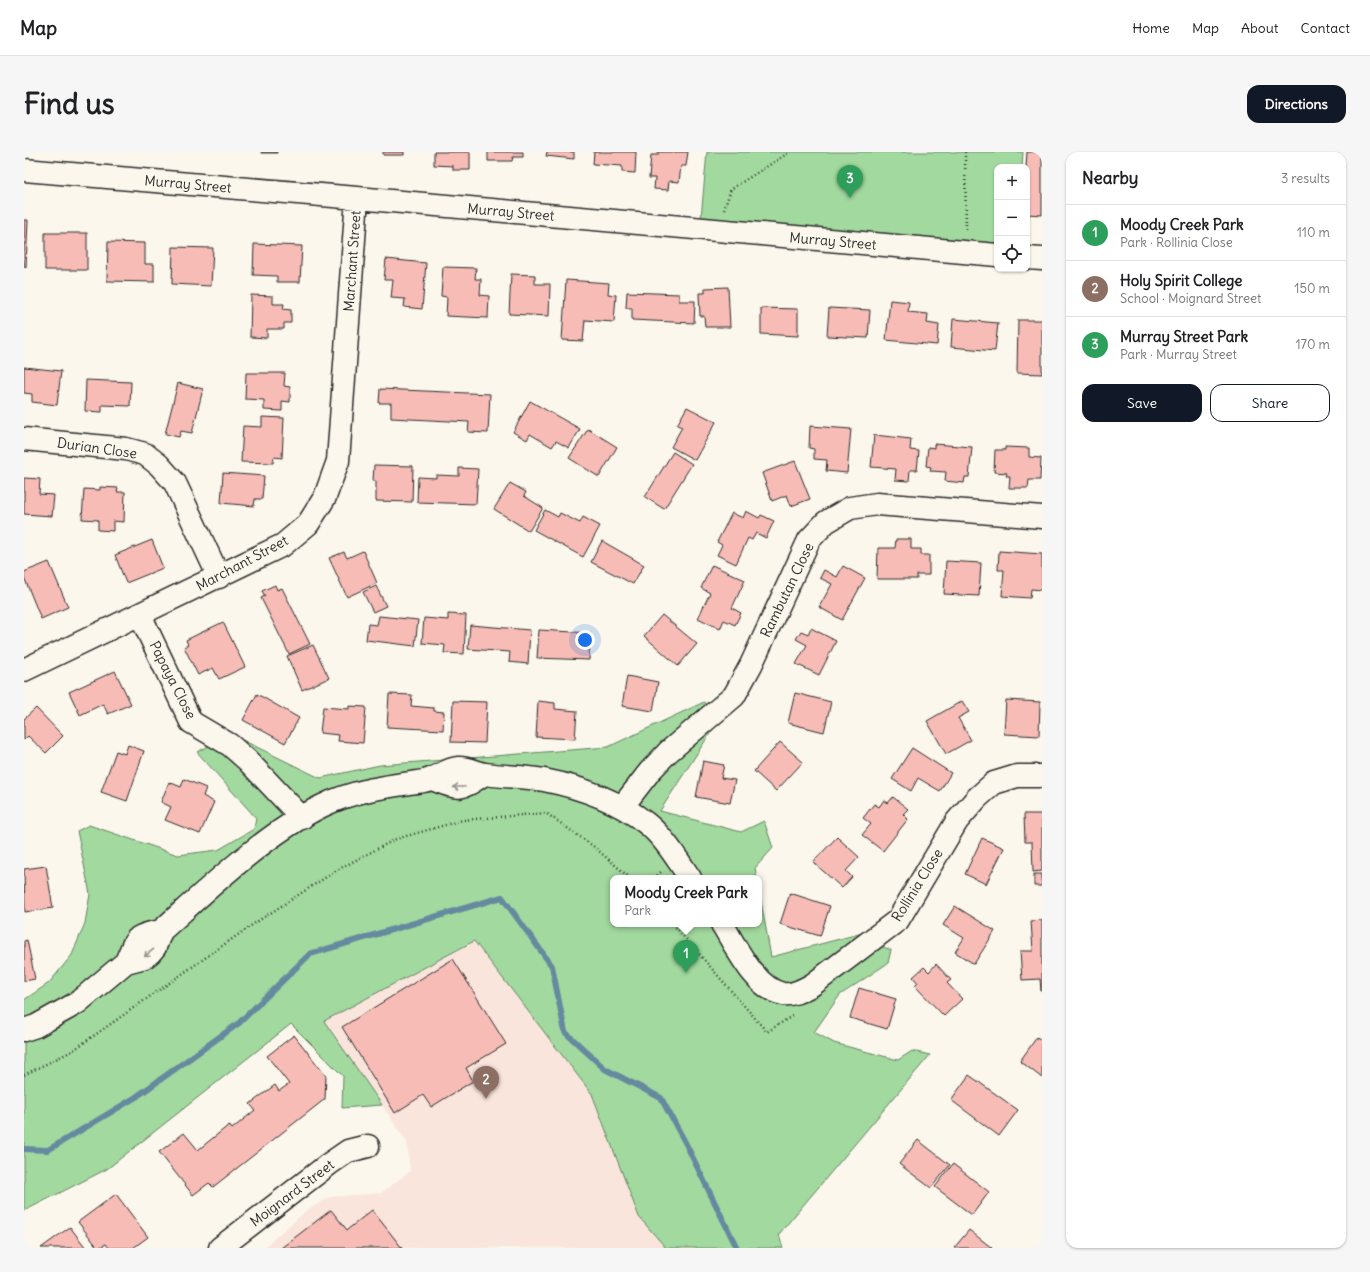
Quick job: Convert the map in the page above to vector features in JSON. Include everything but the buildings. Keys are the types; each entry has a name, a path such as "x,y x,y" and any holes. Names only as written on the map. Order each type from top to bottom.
{"street":[{"name":"Murray Street","path":"24,170 994,255"},
{"name":"Marchant Street","path":"24,670 283,545 308,524 325,497 338,461 357,198"},
{"path":"1030,258 1042,259"},
{"name":"Durian Close","path":"24,439 126,449 145,454 159,465 175,483 219,577"},
{"name":"Rambutan Close","path":"622,807 650,771 668,752 734,696 751,664 810,540 826,522 850,508 877,504 1042,518"},
{"name":"Papaya Close","path":"140,615 191,722 230,745 247,760 302,818"},
{"path":"24,1030 36,1026 77,1003 126,962 145,957 150,954 155,947 161,931 248,857 302,818 341,798 382,787 432,779 454,769 460,768 484,774 543,779 592,793 622,807 647,823 662,839 688,875"},
{"name":"Rollinia Close","path":"724,927 761,983 771,990 784,994 797,992 812,985 898,920 957,821 994,783 1017,776 1042,776"},
{"name":"Moignard Street","path":"220,1248 328,1164 348,1151 368,1146"}],"path":[{"path":"718,230 731,189 790,152"},
{"path":"965,152 966,253"},
{"path":"24,1075 72,1051 255,922 337,870 396,839 463,820 546,813 593,846 627,875"},
{"path":"676,927 767,1032"}],"shaded area":[{"path":"474,941 592,1094 639,1217 666,1248 263,1248 307,1210 330,1197 381,1193 410,1171 407,1142 324,1021"}],"green space":[{"path":"707,152 1023,152 1022,164 994,164 994,255 700,229"},
{"path":"704,702 718,721 660,811 741,832 764,821 773,848 755,868 756,875 610,875 610,927 762,927 762,907 771,957 866,932 881,946 891,950 888,963 840,995 814,1032 834,1043 898,1060 912,1051 930,1055 779,1234 783,1248 666,1248 639,1217 592,1094 474,941 324,1021 382,1105 342,1108 343,1076 291,1024 107,1169 24,1211 24,1000 49,983 72,955 85,923 90,894 77,831 89,825 178,855 218,850 254,829 256,818 197,752 207,747 224,731 320,778 380,765 608,747"}],"waterway":[{"path":"24,1149 48,1150 136,1097 239,1023 310,954 502,897 552,966 565,1032 605,1069 661,1098 686,1144 737,1248"}],"place":[{"name":"Murray Street Park","path":"850,198"},
{"name":"Moody Creek Park","path":"686,973"},
{"name":"Holy Spirit College","path":"486,1099"}]}
